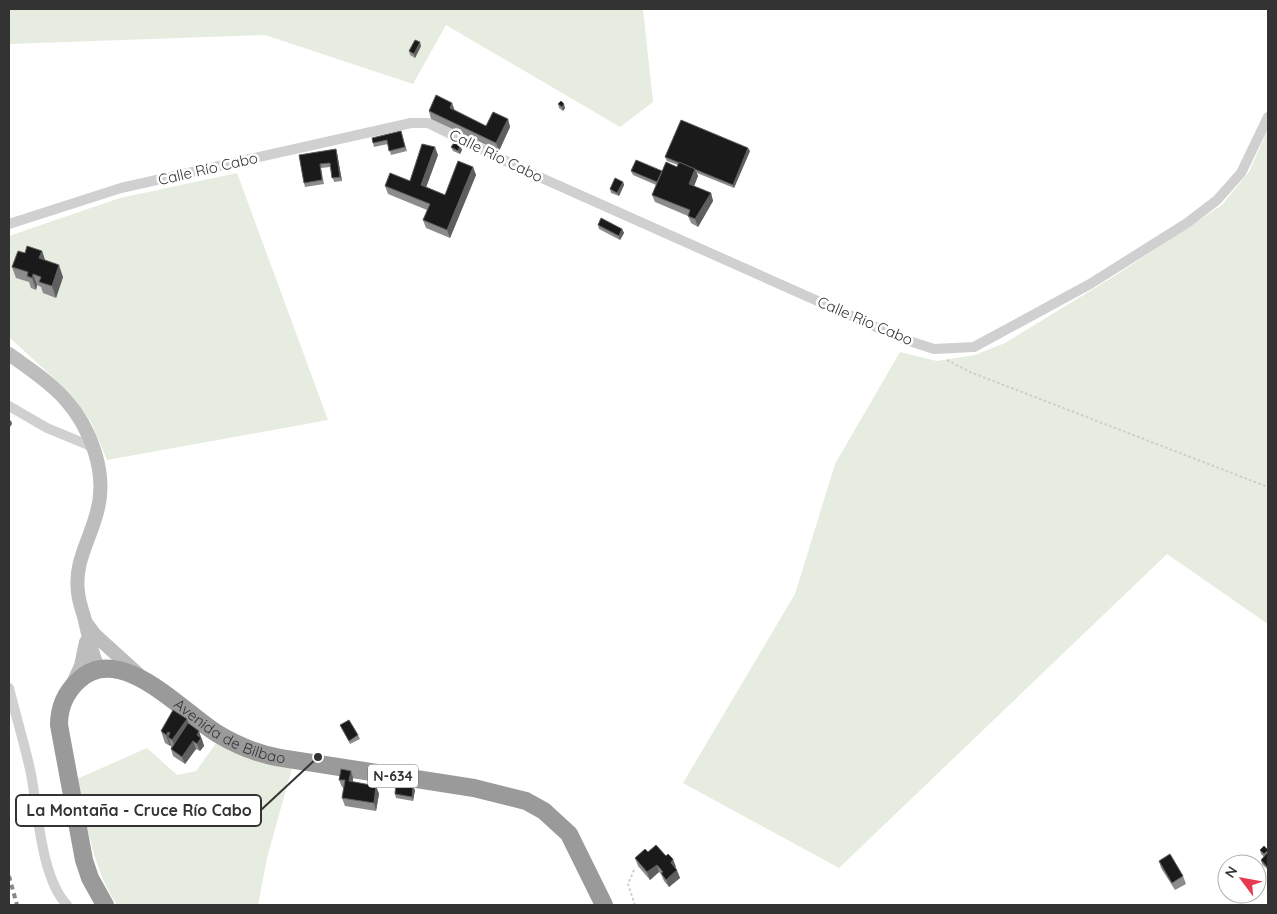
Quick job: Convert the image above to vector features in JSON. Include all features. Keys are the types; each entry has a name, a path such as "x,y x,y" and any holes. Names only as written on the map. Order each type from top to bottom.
{"highway":[{"name":"Avenida de Bilbao","path":"100,669 121,669 146,682 216,733 259,753 474,788 526,801 544,811 569,834 604,905"},
{"path":"100,669 80,678 70,690 60,711 59,733 84,860 90,878 105,905"}],"street":[{"name":"Calle Rio Cabo","path":"411,124 428,123 526,171 903,338 934,349 948,350 974,347 999,336 1090,284 1187,223 1217,200 1242,173 1268,117"},
{"name":"Calle Río Cabo","path":"9,224 121,188 411,124"},
{"path":"9,354 43,379 65,399 82,424 93,447 100,470 100,502 80,560 77,579 78,598 89,629 90,650 100,669"},
{"path":"9,406 47,428 93,447"},
{"path":"89,629 146,682"},
{"path":"70,690 83,656 89,629"},
{"path":"9,688 30,772 47,868 53,886 67,905"}],"path":[{"path":"941,356 970,372 1268,487"},
{"path":"634,870 628,884 635,905"}],"shaded area":[{"path":"9,9 643,9 653,102 620,127 446,25 413,84 265,35 9,44"},
{"path":"1268,129 1268,624 1167,554 839,868 683,783 795,594 835,464 900,352 937,361 975,355 1005,343 1113,277 1222,205 1249,172"},
{"path":"237,173 328,420 107,460 91,422 70,393 9,337 9,236 120,198"},
{"path":"217,742 292,768 267,858 258,905 117,905 96,860 77,779 147,748 177,775 196,771"}],"building":[{"path":"415,40 420,42 414,54 409,51"},
{"path":"436,95 452,103 450,108 486,126 493,112 508,119 496,143 429,111"},
{"path":"561,101 564,104 562,107 558,104"},
{"path":"681,120 748,148 733,185 665,157"},
{"path":"401,131 405,147 389,151 387,140 373,143 372,138"},
{"path":"454,143 460,146 458,151 451,147"},
{"path":"422,144 435,147 421,185 445,195 458,161 473,167 447,230 423,220 430,204 385,186 390,173 410,181"},
{"path":"336,149 340,177 332,178 330,163 320,164 322,180 304,183 299,155"},
{"path":"636,160 662,171 657,182 631,171"},
{"path":"666,162 677,167 679,162 695,169 689,184 711,193 695,219 688,216 690,210 652,195"},
{"path":"615,178 623,182 617,193 610,189"},
{"path":"601,218 622,229 619,236 598,225"},
{"path":"27,246 42,251 39,258 59,265 52,286 39,282 41,277 33,274 32,278 27,276 28,272 12,267 18,251 25,253"},
{"path":"173,710 187,719 172,740 168,737 170,733 168,732 166,735 161,731"},
{"path":"349,720 358,735 349,741 340,725"},
{"path":"188,723 199,731 197,735 201,738 197,744 193,741 182,757 171,749"},
{"path":"341,769 351,771 349,781 376,786 374,803 342,798 345,780 339,780"},
{"path":"396,783 413,786 412,797 395,794"},
{"path":"656,845 666,856 668,854 673,859 671,863 677,870 666,880 661,873 663,872 657,865 647,872 635,858 645,849 648,852"},
{"path":"1264,846 1268,850 1264,854 1260,850"},
{"path":"1170,854 1183,876 1172,883 1159,861"}],"railway":[{"path":"9,876 17,905"}],"place":[{"name":"La Montaña - Cruce Río Cabo","path":"318,757"}]}
